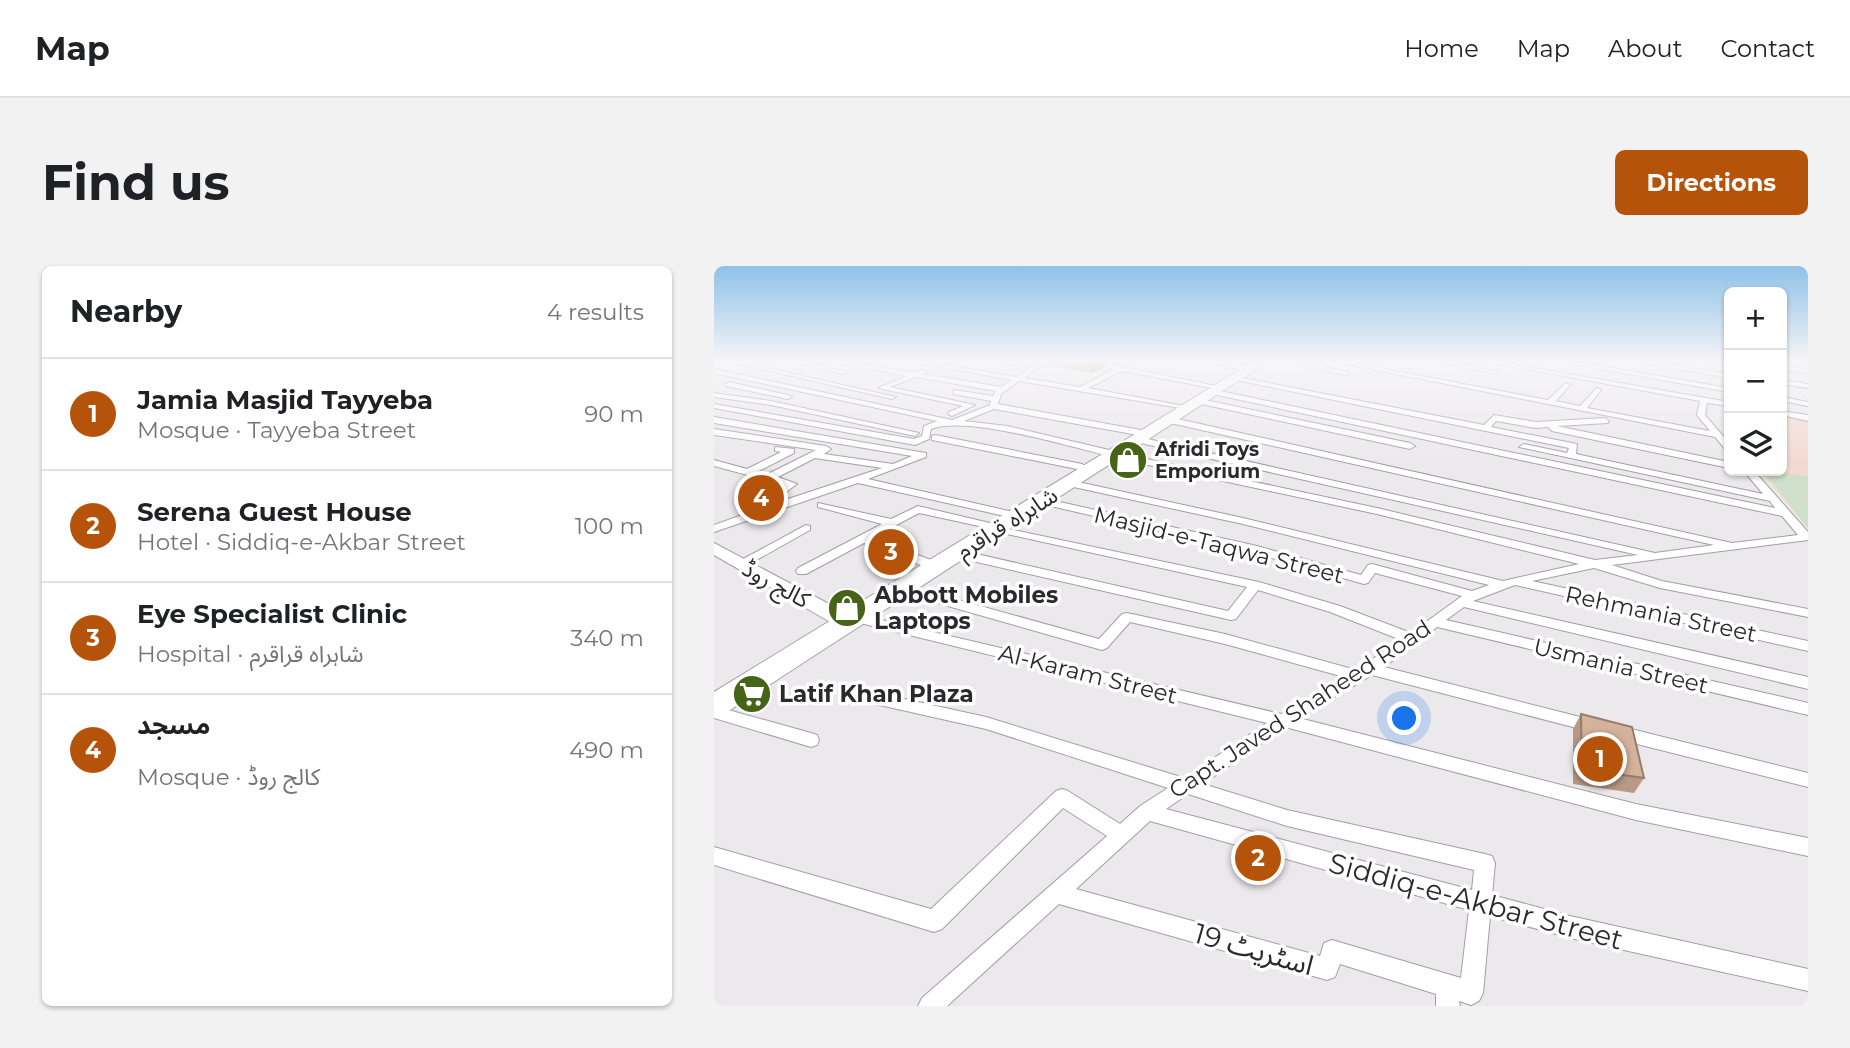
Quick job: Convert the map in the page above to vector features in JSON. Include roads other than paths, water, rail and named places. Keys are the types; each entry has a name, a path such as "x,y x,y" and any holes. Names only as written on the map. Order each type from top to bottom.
{"highway":[{"name":"شاہراہ قراقرم","path":"714,696 959,554 999,523 1204,396"},
{"name":"شاہراہ قراقرم","path":"714,706 927,563 1042,501 1076,475"}],"main road":[{"name":"کالج روڈ","path":"714,548 846,618"}],"street":[{"path":"714,396 771,403 931,433"},
{"path":"778,396 931,433"},
{"path":"831,396 954,422 1007,429 1110,454 1377,510 1595,564 1660,584 1808,613"},
{"path":"882,396 961,409"},
{"path":"921,396 971,405 939,419"},
{"path":"962,396 1663,556"},
{"path":"714,406 915,442 993,402 998,396"},
{"path":"1246,396 1410,446"},
{"path":"1246,396 1739,547"},
{"path":"1256,396 1785,513"},
{"path":"1262,396 1773,499"},
{"path":"1274,396 1486,428 1574,446"},
{"path":"1480,396 1724,445"},
{"path":"1511,396 1717,435"},
{"path":"1550,403 1556,396"},
{"path":"1582,409 1593,396"},
{"path":"1698,396 1699,412 1724,442"},
{"path":"1705,396 1724,402"},
{"path":"1795,407 1808,418"},
{"path":"1486,428 1494,418 1724,464"},
{"path":"1536,425 1595,419"},
{"path":"714,420 923,455 862,481 775,506 714,529"},
{"path":"714,432 826,449 770,477"},
{"name":"Rehmania Street","path":"931,433 1243,520 1508,583 1808,646"},
{"path":"1571,456 1579,433"},
{"path":"714,440 791,451 751,471"},
{"path":"814,455 896,467"},
{"path":"782,481 831,458"},
{"path":"714,463 792,484 773,497 775,506"},
{"path":"1753,476 1804,534"},
{"path":"862,481 999,523 1255,585 1335,609 1413,639"},
{"name":"Masjid-e-Taqwa Street","path":"1042,501 1257,550 1364,580 1372,568 1466,598"},
{"path":"822,505 892,523"},
{"path":"802,570 918,509 999,523"},
{"path":"740,564 806,528"},
{"name":"Capt. Javed Shaheed Road","path":"930,1006 1147,812 1184,784 1364,672 1466,598 1508,583 1595,564 1739,547 1804,534"},
{"path":"862,538 927,563"},
{"path":"959,554 1231,616 1255,585"},
{"path":"900,588 1102,645 1127,617 1808,780"},
{"path":"1466,598 1808,683"},
{"name":"Al-Karam Street","path":"846,618 1282,721 1636,812 1808,847"},
{"name":"Usmania Street","path":"1434,622 1808,709"},
{"path":"868,697 986,723 1287,818 1485,863 1480,903"},
{"path":"714,712 811,740"},
{"path":"714,856 934,921 1062,797 1122,835"},
{"name":"Siddiq-e-Akbar Street","path":"1147,812 1570,927 1808,980"},
{"name":"اسٹریٹ 19","path":"1058,894 1327,969 1332,951 1447,997 1471,993 1480,903"}],"place":[{"name":"Afridi Toys Emporium","path":"1128,460"},
{"name":"مسجد","path":"761,498"},
{"name":"Eye Specialist Clinic","path":"891,552"},
{"name":"Abbott Mobiles Laptops","path":"847,608"},
{"name":"Latif Khan Plaza","path":"752,694"},
{"name":"Jamia Masjid Tayyeba","path":"1600,759"},
{"name":"Serena Guest House","path":"1258,858"}]}
